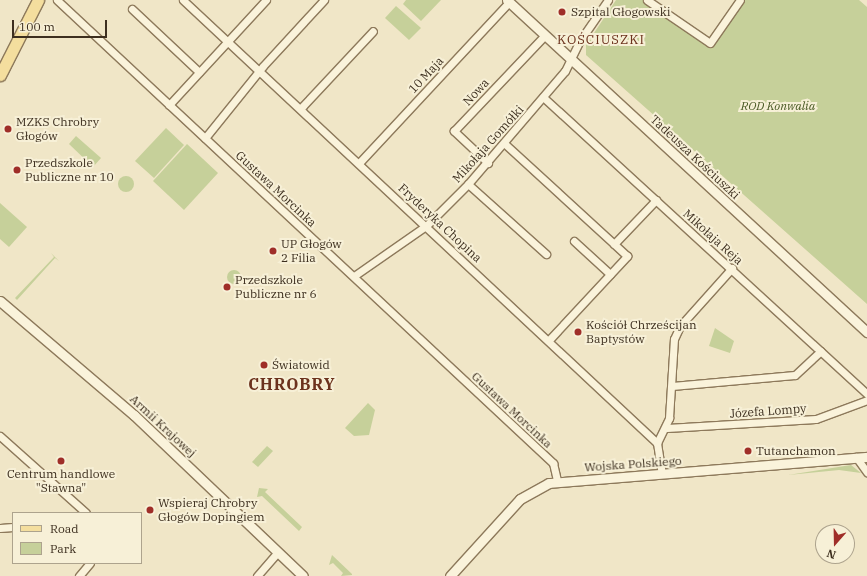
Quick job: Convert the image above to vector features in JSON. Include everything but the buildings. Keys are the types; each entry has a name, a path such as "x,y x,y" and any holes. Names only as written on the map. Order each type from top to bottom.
{"main road":[{"path":"0,59 30,0"},
{"path":"0,75 38,0"}],"street":[{"name":"Gustawa Morcinka","path":"57,0 354,276 553,464 557,482"},
{"name":"Fryderyka Chopina","path":"183,0 427,225 657,443"},
{"path":"170,105 266,0"},
{"path":"205,138 260,71 324,0"},
{"name":"Mikołaja Gomółki","path":"354,276 427,225 488,163 543,97 570,59 608,0"},
{"path":"647,0 710,43 740,0"},
{"name":"Tadeusza Kościuszki","path":"508,1 867,332"},
{"name":"10 Maja","path":"359,163 508,1"},
{"path":"132,9 199,72"},
{"path":"301,108 373,31"},
{"name":"Nowa","path":"488,163 454,131 545,35"},
{"name":"Mikołaja Reja","path":"543,97 732,268 867,394"},
{"path":"505,144 626,256 549,340"},
{"path":"468,184 546,254"},
{"path":"614,244 656,200"},
{"path":"574,241 610,274"},
{"path":"662,474 657,443 667,428 672,386 670,355 674,339 680,326 732,268"},
{"name":"Armii Krajowej","path":"0,301 129,411 303,576"},
{"path":"672,386 794,375 821,351"},
{"name":"Józefa Lompy","path":"667,428 816,419 867,400"},
{"path":"0,436 85,512"},
{"name":"Wojska Polskiego","path":"856,457 867,452"},
{"path":"856,457 867,472"},
{"name":"Wojska Polskiego","path":"450,576 520,500 534,489 557,482 856,457 867,458"},
{"path":"0,528 12,527"},
{"path":"257,576 278,552"},
{"path":"79,576 89,564"}],"green space":[{"path":"406,0 441,0 421,21 403,4"},
{"name":"ROD Konwalia","path":"616,0 644,0 711,47 744,0 859,0 867,7 867,304 586,55 586,45"},
{"path":"396,6 421,28 409,40 385,18"},
{"path":"166,128 184,145 154,178 135,161"},
{"path":"76,136 101,158 93,167 69,144"},
{"path":"187,144 218,173 184,210 153,181"},
{"path":"123,176 129,176 134,181 132,190 129,192 123,192 118,187 118,181"},
{"path":"0,203 27,227 9,247 0,239"},
{"path":"51,253 59,261 55,258 17,300 15,298 54,257"},
{"path":"231,270 237,270 241,274 241,280 237,284 231,284 227,280 227,274"},
{"path":"715,328 734,341 730,353 709,346"},
{"path":"368,403 375,410 369,435 354,436 345,428"},
{"path":"267,446 273,451 258,467 252,462"},
{"path":"851,465 861,473 839,470 788,475"},
{"path":"259,488 268,489 265,492 302,527 299,531 262,496 257,497"},
{"path":"332,555 352,575 341,576 343,573 333,563 329,565"}],"place":[{"name":"Szpital Głogowski","path":"562,12"},
{"name":"MZKS Chrobry Głogów","path":"8,129"},
{"name":"Przedszkole Publiczne nr 10","path":"17,170"},
{"name":"UP Głogów 2 Filia","path":"273,251"},
{"name":"Przedszkole Publiczne nr 6","path":"227,287"},
{"name":"Kościół Chrześcijan Baptystów","path":"578,332"},
{"name":"Światowid","path":"264,365"},
{"name":"Tutanchamon","path":"748,451"},
{"name":"Centrum handlowe \"Stawna\"","path":"61,461"},
{"name":"Wspieraj Chrobry Głogów Dopingiem","path":"150,510"}],"district":[{"name":"KOŚCIUSZKI","path":"601,40"},
{"name":"CHROBRY","path":"292,384"}]}
